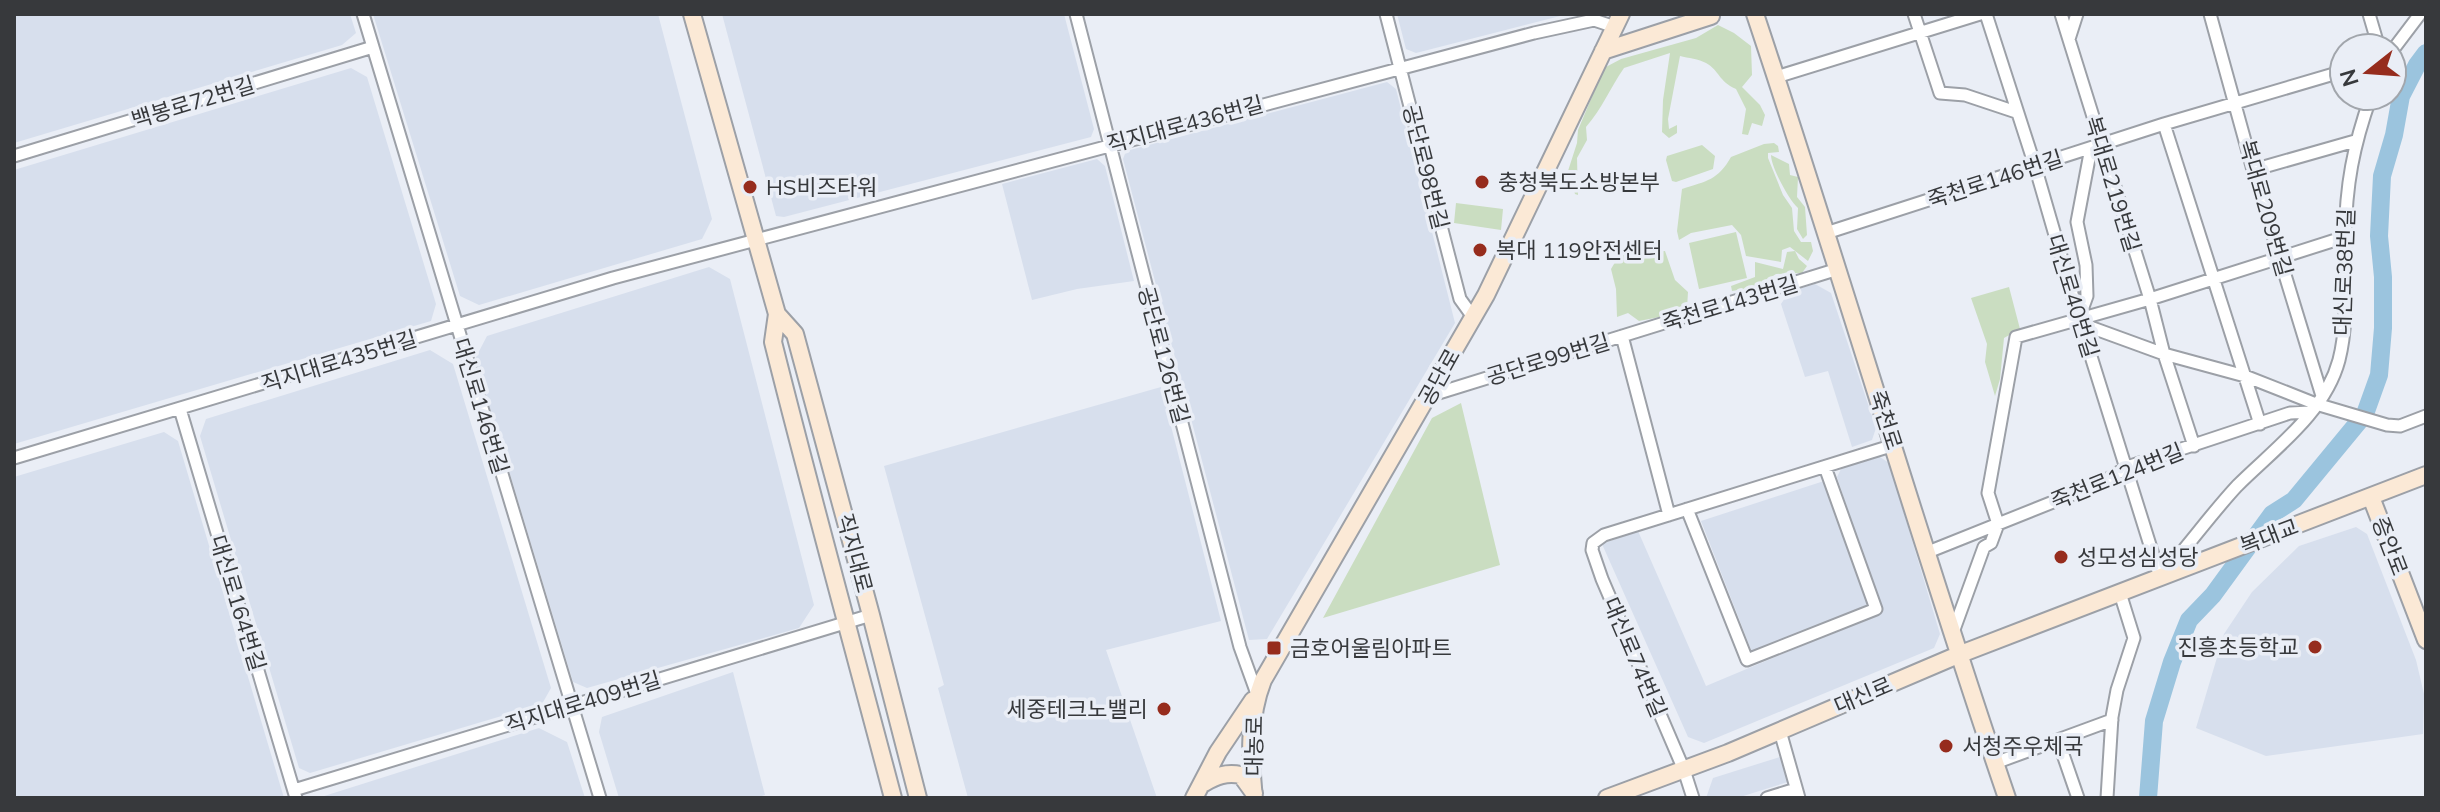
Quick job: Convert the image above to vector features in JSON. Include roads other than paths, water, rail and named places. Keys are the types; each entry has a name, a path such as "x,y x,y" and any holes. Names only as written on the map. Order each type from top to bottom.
{"street":[{"name":"대신로146번길","path":"363,14 600,798"},
{"name":"직지대로","path":"692,14 777,314 773,342 893,798"},
{"name":"공단로126번길","path":"1076,14 1240,647 1257,694"},
{"name":"공단로98번길","path":"1386,14 1460,299 1473,317"},
{"name":"죽천로","path":"1755,14 1928,552 1958,655 2007,798"},
{"path":"1914,14 1940,93 1965,95 2016,112"},
{"path":"1776,77 1983,14"},
{"name":"대신로40번길","path":"1983,14 2035,166 2079,318 2163,576"},
{"name":"복대로219번길","path":"2061,14 2096,146 2150,299 2194,446"},
{"path":"2069,40 2077,14"},
{"name":"복대로209번길","path":"2226,14 2211,16 2319,405"},
{"path":"2406,32 2420,14"},
{"path":"1618,21 1647,28 1713,15"},
{"path":"1603,51 1713,15"},
{"name":"직지대로436번길","path":"756,241 1401,67 1594,20 1618,21"},
{"name":"공단로","path":"1194,798 1473,317 1618,21"},
{"name":"백봉로72번길","path":"14,156 373,47"},
{"name":"죽천로146번길","path":"1826,233 2164,124 2328,76"},
{"name":"대신로38번길","path":"2163,576 2207,520 2319,405 2339,362 2344,335 2349,164 2365,112"},
{"path":"2164,124 2260,424"},
{"path":"2253,170 2355,141"},
{"path":"2079,318 2087,296 2086,265 2077,222 2096,146"},
{"path":"1952,636 1984,547 1991,543 1998,524 1988,493 2016,337 2150,299 2345,237"},
{"name":"직지대로435번길","path":"14,458 613,278 756,241"},
{"name":"죽천로143번길","path":"1622,336 1838,269"},
{"name":"직지대로","path":"777,314 795,334 918,798"},
{"path":"2079,318 2090,327 2164,354 2245,376 2319,405 2387,425 2400,426 2426,416"},
{"path":"1622,336 1669,515 1894,445"},
{"name":"공단로99번길","path":"1429,396 1622,336"},
{"name":"죽천로124번길","path":"1928,552 2103,482 2127,467 2319,405"},
{"name":"대신로164번길","path":"180,409 295,794"},
{"path":"1687,509 1747,660 1876,609 1825,467"},
{"path":"2371,497 2426,475"},
{"name":"복대교","path":"2163,576 2371,497"},
{"name":"증안로","path":"2371,497 2426,640"},
{"name":"대신로74번길","path":"1669,515 1604,535 1593,543 1592,550 1693,798"},
{"name":"대신로","path":"1607,798 1780,731 1958,655 2163,576"},
{"path":"2107,798 2117,690 2134,638 2120,593"},
{"name":"직지대로409번길","path":"295,794 572,705 871,615"},
{"name":"대농로","path":"1254,796 1251,738 1257,694"},
{"path":"1995,763 2112,720"},
{"path":"1767,798 1798,793 1780,731"},
{"path":"2058,740 2078,798"},
{"path":"1204,783 1215,776 1229,773 1241,775 1254,796"}],"waterway":[{"path":"2148,798 2154,721 2189,620 2213,595 2272,514 2294,500 2365,414 2379,375 2383,328 2379,236 2382,176 2401,96 2426,53"}],"place":[{"name":"충청북도소방본부","path":"1482,182"},
{"name":"HS비즈타워","path":"750,187"},
{"name":"복대 119안전센터","path":"1480,250"},
{"name":"성모성심성당","path":"2061,557"},
{"name":"진흥초등학교","path":"2315,647"},
{"name":"금호어울림아파트","path":"1274,648"},
{"name":"세중테크노밸리","path":"1164,709"},
{"name":"서청주우체국","path":"1946,746"}]}
